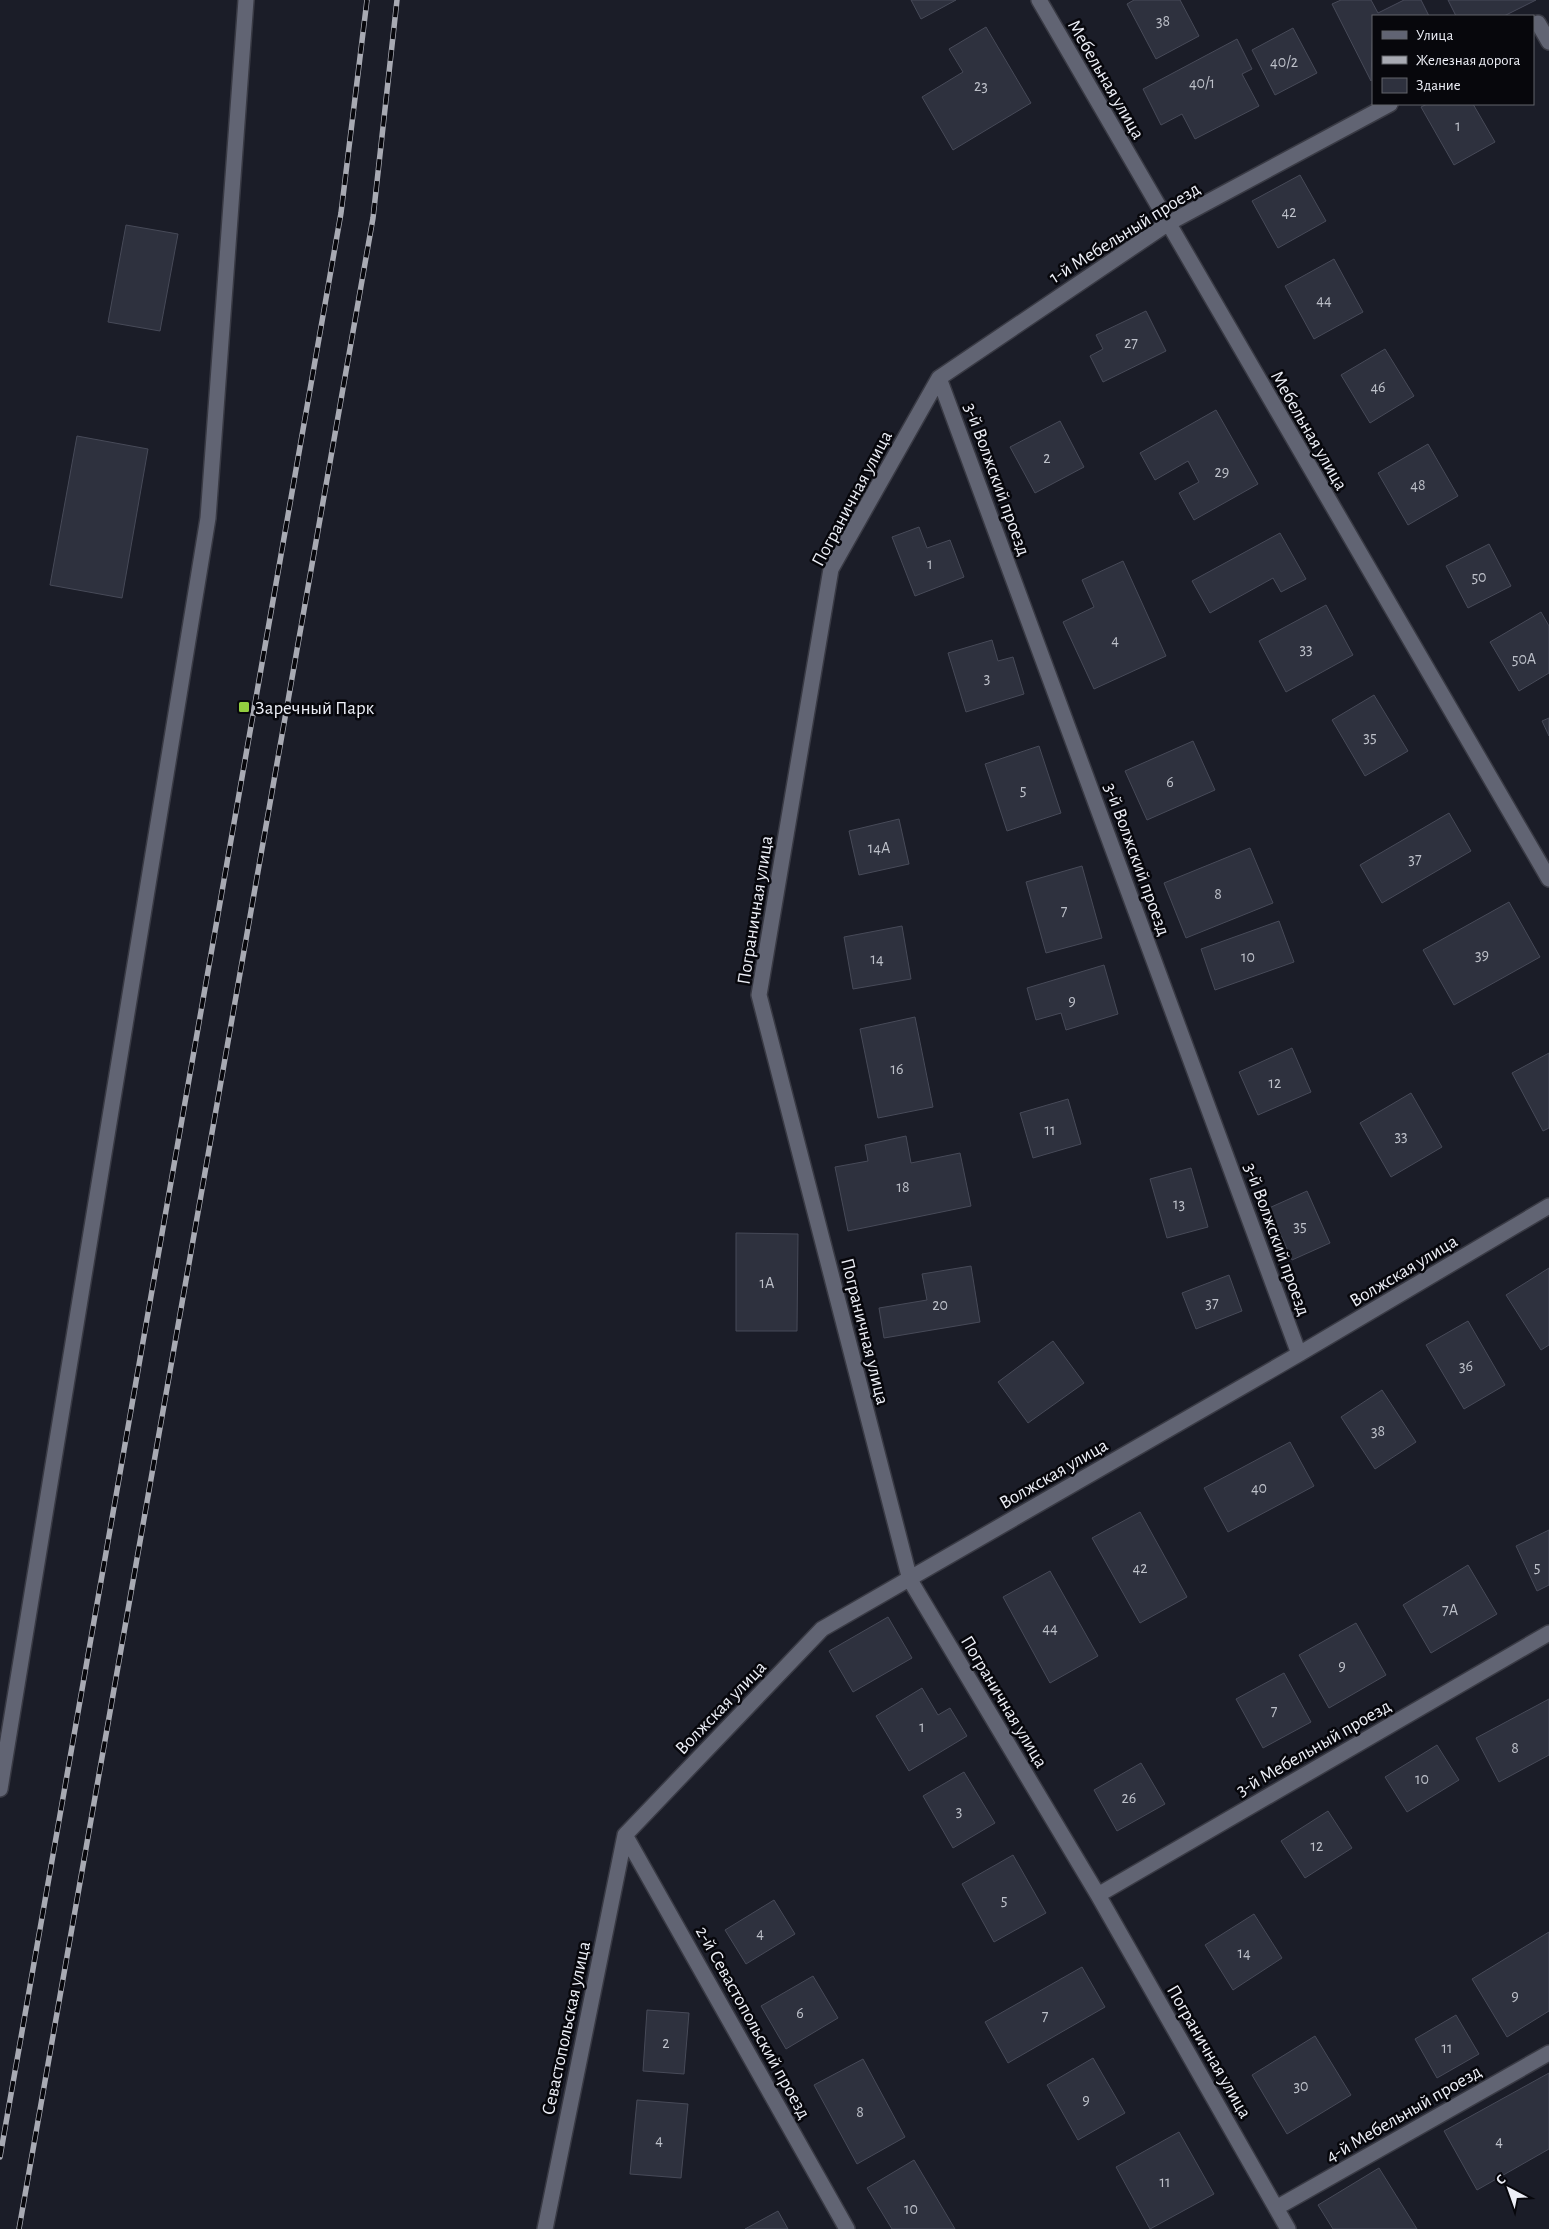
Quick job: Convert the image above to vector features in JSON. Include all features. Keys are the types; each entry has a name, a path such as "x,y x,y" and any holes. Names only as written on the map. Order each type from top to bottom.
{"street":[{"path":"0,1789 208,518 246,0"},
{"name":"Мебельная улица","path":"1038,0 1549,878"},
{"path":"1540,22 1549,42"},
{"name":"1-й Мебельный проезд","path":"939,378 1167,224 1388,105"},
{"name":"3-й Волжский проезд","path":"939,378 1299,1354"},
{"name":"Пограничная улица","path":"939,378 831,569 760,995 910,1580 1098,1895 1288,2229"},
{"name":"Волжская улица","path":"625,1835 822,1629 910,1580 1299,1354 1549,1206"},
{"name":"3-й Мебельный проезд","path":"1098,1895 1549,1633"},
{"name":"Севастопольская улица","path":"545,2229 625,1835"},
{"name":"2-й Севастопольский проезд","path":"625,1835 847,2229"},
{"name":"4-й Мебельный проезд","path":"1276,2208 1549,2053"}],"building":[{"path":"911,0 956,0 921,19"},
{"path":"1134,0 1180,0 1199,36 1156,59 1127,4"},
{"path":"1341,0 1371,0 1378,13 1404,0 1421,0 1428,15 1372,15 1371,81 1332,4"},
{"path":"1448,0 1536,0 1506,15 1456,15"},
{"path":"986,27 1031,103 953,150 922,97 963,72 949,49"},
{"path":"1293,28 1317,73 1275,95 1252,50"},
{"path":"1237,39 1252,69 1242,74 1259,106 1195,139 1182,114 1161,125 1143,89"},
{"path":"1425,105 1474,105 1495,142 1454,165 1421,107"},
{"path":"1300,175 1326,221 1278,248 1252,201"},
{"path":"126,225 178,234 160,331 108,322"},
{"path":"1334,259 1363,312 1314,339 1285,286"},
{"path":"1146,311 1166,351 1103,382 1090,356 1103,349 1096,335"},
{"path":"1385,349 1414,396 1370,423 1341,375"},
{"path":"1216,410 1258,484 1194,520 1179,493 1199,482 1188,461 1155,480 1140,453"},
{"path":"1060,421 1084,467 1035,493 1010,447"},
{"path":"77,436 148,449 122,598 50,585"},
{"path":"1428,444 1458,496 1408,525 1378,473"},
{"path":"919,527 927,548 950,540 964,577 915,596 892,537"},
{"path":"1280,533 1306,579 1281,592 1273,578 1210,613 1192,581"},
{"path":"1489,544 1511,586 1468,608 1446,566"},
{"path":"1123,561 1166,656 1094,689 1063,622 1094,607 1082,580"},
{"path":"1326,605 1353,655 1286,692 1259,641"},
{"path":"1541,612 1549,626 1549,673 1519,691 1490,642"},
{"path":"992,640 998,661 1013,657 1024,694 966,712 948,653"},
{"path":"1374,695 1408,751 1365,776 1332,720"},
{"path":"1549,718 1549,736 1542,721"},
{"path":"1193,741 1215,790 1147,820 1125,771"},
{"path":"1039,746 1061,813 1007,831 985,764"},
{"path":"1449,813 1471,851 1382,903 1360,865"},
{"path":"899,819 909,864 859,875 849,831"},
{"path":"1250,848 1273,903 1186,938 1164,883"},
{"path":"1082,866 1102,938 1046,953 1026,882"},
{"path":"1509,902 1540,957 1454,1005 1423,950"},
{"path":"1279,921 1294,962 1215,990 1201,949"},
{"path":"902,926 911,979 853,989 844,937"},
{"path":"1104,965 1118,1014 1066,1030 1061,1013 1036,1020 1027,988"},
{"path":"915,1017 933,1107 878,1118 860,1029"},
{"path":"1292,1048 1311,1092 1258,1115 1239,1072"},
{"path":"1549,1053 1549,1128 1543,1131 1512,1073"},
{"path":"1411,1093 1442,1147 1391,1177 1360,1123"},
{"path":"1068,1099 1081,1144 1033,1158 1020,1113"},
{"path":"906,1136 911,1163 960,1153 971,1206 848,1231 835,1167 868,1161 865,1145"},
{"path":"1191,1168 1208,1227 1167,1238 1150,1179"},
{"path":"1307,1191 1330,1243 1292,1260 1269,1208"},
{"path":"736,1233 798,1234 797,1331 736,1331"},
{"path":"971,1266 980,1322 884,1338 879,1308 927,1300 922,1274"},
{"path":"1549,1268 1549,1345 1541,1350 1506,1295"},
{"path":"1229,1275 1242,1311 1196,1329 1182,1293"},
{"path":"1468,1321 1505,1385 1464,1409 1426,1345"},
{"path":"1053,1341 1084,1383 1028,1423 998,1382"},
{"path":"1382,1390 1416,1442 1375,1469 1341,1417"},
{"path":"1290,1442 1314,1486 1228,1532 1204,1488"},
{"path":"1140,1512 1187,1597 1140,1623 1092,1538"},
{"path":"1549,1530 1549,1585 1537,1591 1516,1546"},
{"path":"1468,1565 1497,1614 1431,1653 1403,1605"},
{"path":"1050,1571 1098,1656 1050,1683 1003,1597"},
{"path":"888,1617 912,1658 853,1692 829,1651"},
{"path":"1356,1623 1386,1675 1329,1708 1299,1655"},
{"path":"1284,1673 1311,1722 1263,1748 1236,1699"},
{"path":"922,1688 938,1715 950,1708 967,1736 909,1771 876,1716"},
{"path":"1549,1699 1549,1755 1499,1782 1476,1738"},
{"path":"1437,1745 1459,1780 1407,1812 1385,1777"},
{"path":"1141,1763 1165,1804 1117,1831 1094,1790"},
{"path":"964,1772 995,1823 953,1848 923,1796"},
{"path":"1328,1811 1352,1848 1305,1878 1281,1841"},
{"path":"1013,1855 1046,1913 994,1942 962,1884"},
{"path":"774,1900 795,1934 746,1964 725,1930"},
{"path":"1254,1914 1282,1958 1233,1990 1205,1945"},
{"path":"1549,1932 1549,2011 1507,2037 1472,1979"},
{"path":"1082,1967 1105,2007 1008,2063 985,2022"},
{"path":"813,1976 838,2018 786,2049 761,2006"},
{"path":"647,2010 689,2013 684,2074 643,2071"},
{"path":"1456,2015 1479,2054 1437,2078 1415,2039"},
{"path":"1315,2036 1351,2095 1287,2134 1252,2075"},
{"path":"1093,2058 1125,2113 1078,2140 1047,2085"},
{"path":"863,2059 905,2137 857,2164 814,2085"},
{"path":"1549,2073 1549,2149 1477,2190 1444,2131"},
{"path":"637,2100 688,2104 681,2178 630,2174"},
{"path":"1179,2132 1214,2194 1150,2229 1116,2167"},
{"path":"914,2160 955,2229 892,2229 867,2188"},
{"path":"1379,2168 1417,2229 1333,2229 1318,2205"},
{"path":"778,2211 788,2229 745,2229"}],"railway":[{"path":"0,2157 341,213 367,0"},
{"path":"19,2229 373,218 397,0"}],"place":[{"name":"Заречный Парк","path":"244,707"}]}
